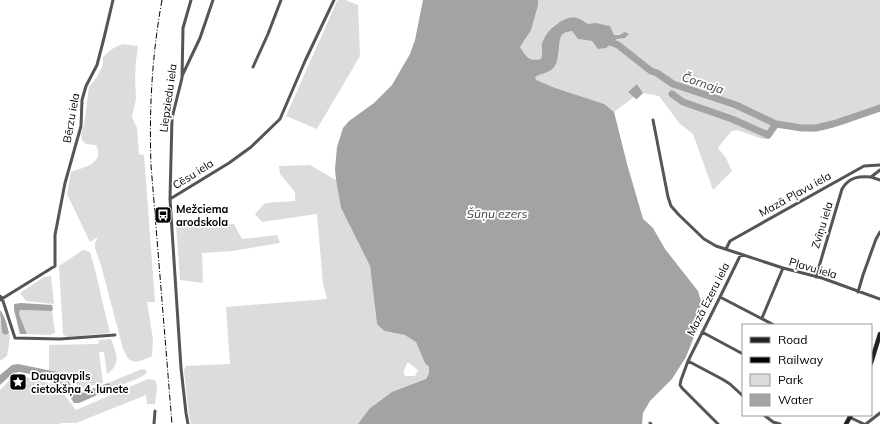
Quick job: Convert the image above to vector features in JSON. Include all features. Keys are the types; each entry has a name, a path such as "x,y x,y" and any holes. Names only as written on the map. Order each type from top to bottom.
{"street":[{"name":"Bērzu iela","path":"1,298 55,266 55,234 65,184 81,126 82,100 86,86 97,65 113,0"},
{"name":"Liepziedu iela","path":"170,199 172,118 182,78 183,28 191,0"},
{"path":"182,78 200,38 213,0"},
{"path":"253,67 281,0"},
{"name":"Cēsu iela","path":"188,424 181,368 170,199 251,147 280,119 304,61 334,0"},
{"name":"Mazā Ezeru iela","path":"653,120 671,206 704,239 716,246 741,254 688,361 680,385 718,424"},
{"name":"Mazā Pļavu iela","path":"726,249 730,241 864,166 880,165"},
{"path":"871,177 880,170"},
{"name":"Zvīņu iela","path":"816,277 845,183 856,177 871,177"},
{"path":"871,177 880,180"},
{"path":"858,292 876,239 880,232"},
{"name":"Pļavu iela","path":"741,254 816,277 880,299"},
{"path":"762,318 783,268"},
{"path":"720,297 772,324"},
{"path":"1,298 15,338 60,339 115,335"},
{"path":"702,332 742,353"},
{"path":"872,360 880,334"},
{"path":"688,361 730,384 742,395"},
{"path":"154,411 154,424"},
{"path":"846,424 850,416 865,424 880,413"},
{"path":"772,423 780,424"}],"green space":[{"path":"345,0 358,5 360,56 317,129 286,116 337,1"},
{"path":"538,0 880,0 880,110 846,124 813,132 778,127 770,139 763,139 737,130 732,131 718,148 726,158 732,171 713,190 693,134 680,124 659,96 643,93 637,84 628,92 634,97 614,112 643,219 651,226 639,229 537,95 515,49 538,5","holes":["571,17 578,18 588,24 596,23 604,26 610,26 614,35 622,34 621,38 617,39 606,48 592,41 578,39 572,31 564,33 560,37 558,60 552,27 564,19"]},
{"path":"122,44 138,46 135,79 136,99 132,117 137,128 139,154 144,155 155,302 147,302 153,339 152,356 136,362 128,358 123,349 101,265 95,248 95,243 98,237 90,242 67,194 71,172 92,164 98,157 96,145 86,144 82,140 81,134 84,125 89,87 97,77 103,65 103,57 112,49"},
{"path":"310,165 336,180 341,208 370,266 377,324 395,327 416,342 422,354 433,367 423,383 369,409 358,424 191,424 184,370 186,366 230,364 226,307 327,299 323,284 317,214 262,222 255,214 265,203 295,201 295,192 280,174 279,166","holes":["407,363 418,370 415,376 404,375"]},
{"path":"234,224 242,239 277,235 280,243 232,251 202,253 203,283 180,280 176,225"},
{"path":"83,250 90,252 110,333 67,337 63,334 59,266"},
{"path":"51,276 54,304 26,301 20,293 44,277"},
{"path":"20,310 52,311 55,333 50,335 27,334 19,314"},
{"path":"0,320 2,324 2,333 6,335 9,333 10,338 7,356 0,361"},
{"path":"111,339 115,349 116,362 107,374 104,352 99,352 103,383 81,388 65,373 49,371 49,345 98,344 99,340"},
{"path":"142,369 146,370 147,373 139,378 111,389 111,385 108,383"},
{"path":"18,375 57,385 76,410 148,379 155,380 157,386 155,404 147,404 146,395 76,423 0,424 0,390 14,376"}],"water":[{"name":"Šūņu ezers","path":"423,0 538,0 531,30 520,47 528,58 534,60 541,59 542,43 549,31 557,24 568,18 574,17 588,24 597,23 610,26 614,35 619,35 625,32 629,34 625,38 617,39 606,48 598,49 592,41 578,39 572,31 565,33 561,36 558,59 554,67 550,71 535,77 536,80 555,88 604,104 614,112 643,219 653,228 665,249 698,291 701,301 700,317 686,357 672,379 650,401 643,413 642,424 358,424 369,409 392,392 426,379 429,373 429,367 425,363 416,342 405,335 385,331 377,324 370,266 341,208 335,169 337,147 343,128 349,121 374,103 392,85 410,54 415,40"},
{"path":"637,84 643,93 636,99 628,92"},
{"path":"14,304 52,305 53,309 52,311 20,310 19,314 27,334 20,334"},
{"path":"0,310 5,318 9,333 6,335 2,333"},
{"path":"18,364 62,373 74,391 78,394 108,383 111,385 111,389 79,403 74,403 61,384 56,380 20,372 13,373 0,385 0,375 12,365"}],"waterway":[{"name":"Čornaja","path":"603,39 618,45 651,71 657,73 673,84 736,105 776,124 802,128 816,128 833,124 880,108"},
{"path":"672,94 683,102 732,119 768,135 776,124"}],"railway":[{"path":"162,0 154,62 150,144 172,424"}],"place":[{"name":"Mežciema arodskola","path":"163,215"},
{"name":"Daugavpils cietokšņa 4. lunete","path":"18,382"}]}
